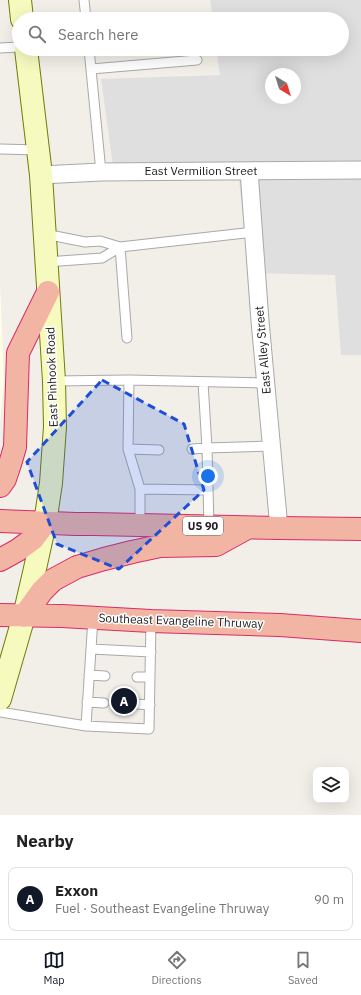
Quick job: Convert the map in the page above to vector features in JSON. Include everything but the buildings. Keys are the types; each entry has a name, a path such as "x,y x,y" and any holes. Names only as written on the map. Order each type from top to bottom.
{"highway":[{"path":"0,486 5,479 15,447 18,353 48,292"},
{"name":"US 90","path":"0,521 248,528 361,529"},
{"path":"0,560 18,550 33,539 45,522"},
{"path":"24,616 42,591 53,580 77,568 104,559 160,546 216,545 248,528"},
{"name":"Southeast Evangeline Thruway","path":"0,615 280,625 361,631"}],"main road":[{"path":"20,0 21,12"},
{"name":"East Pinhook Road","path":"0,699 24,616 45,522 51,483 55,427 54,381 41,175 27,56"}],"street":[{"name":"East Vermilion Street","path":"41,175 101,172 361,170"},
{"name":"East Alley Street","path":"249,171 279,528"}],"lane":[{"path":"84,0 85,12"},
{"path":"0,48 12,47"},
{"path":"90,56 101,172"},
{"path":"91,69 197,60"},
{"path":"0,149 39,150"},
{"path":"45,234 85,242 100,241 120,247 254,232"},
{"path":"46,262 102,258 120,247"},
{"path":"120,247 127,338"},
{"path":"54,381 129,380 266,383"},
{"path":"129,380 128,449 140,490 140,525"},
{"path":"203,382 207,448 209,527"},
{"path":"192,449 272,446"},
{"path":"128,449 159,450"},
{"path":"140,490 208,490"},
{"path":"86,726 93,618"},
{"path":"0,712 86,726 149,729 151,621"},
{"path":"91,649 151,652"},
{"path":"89,675 105,676"},
{"path":"137,677 150,678"},
{"path":"87,702 104,703"},
{"path":"136,704 150,705"}],"highlighted area":[{"path":"102,380 184,424 204,490 119,569 57,544 27,462"}],"shaded area":[{"path":"210,0 361,0 361,355 341,355 335,275 249,273 239,180 115,180 101,79 220,75 217,56 349,56 349,12 212,12"},
{"path":"0,284 4,378 0,425"}],"place":[{"name":"Exxon","path":"124,701"}]}
